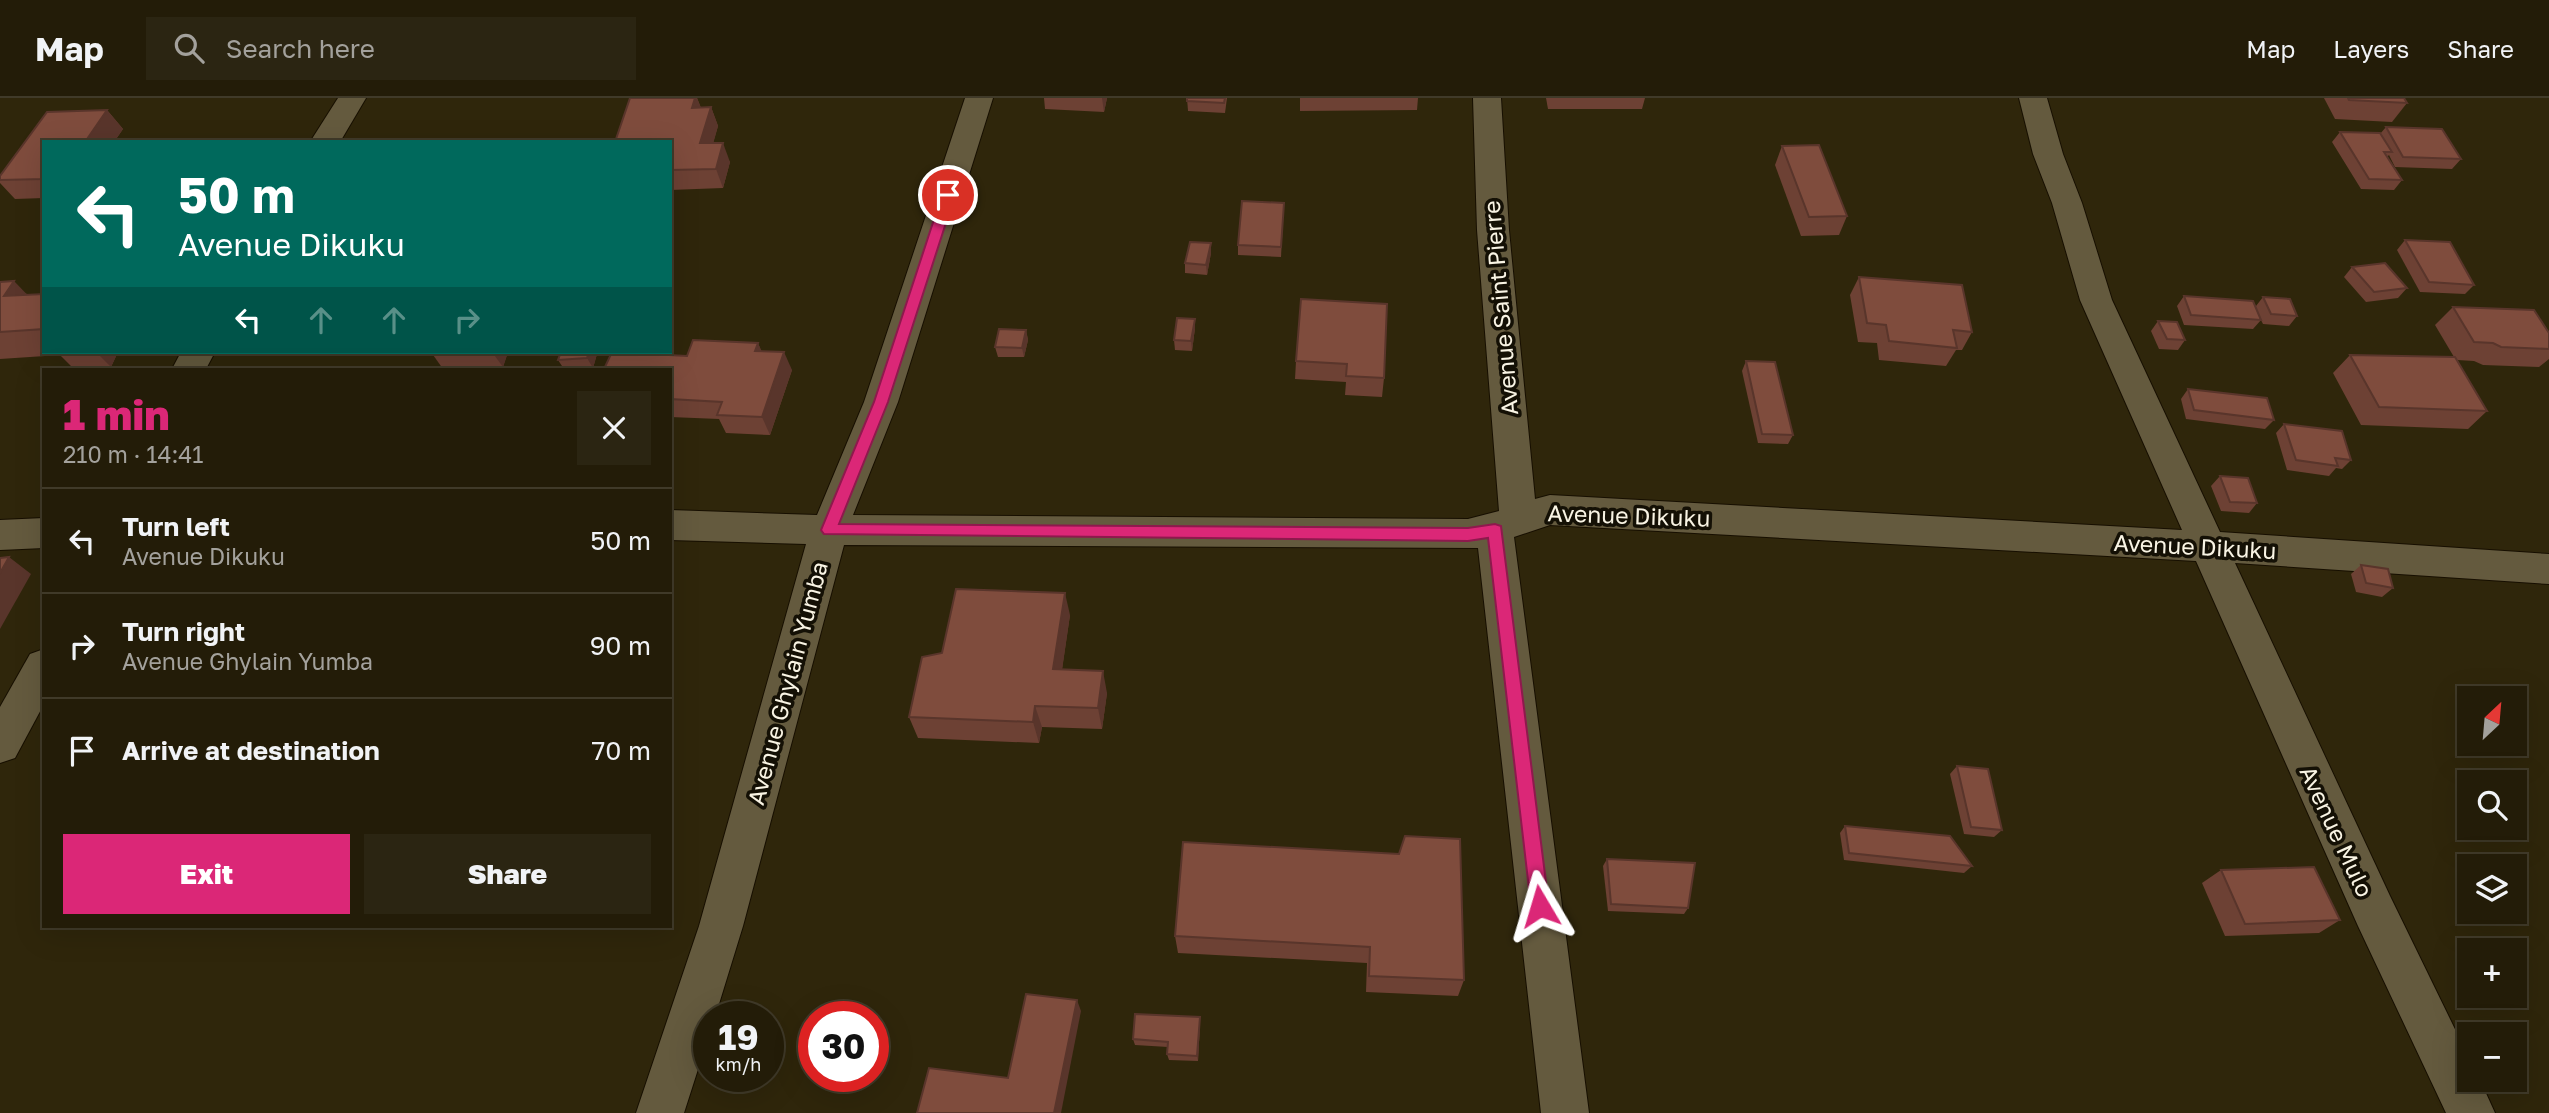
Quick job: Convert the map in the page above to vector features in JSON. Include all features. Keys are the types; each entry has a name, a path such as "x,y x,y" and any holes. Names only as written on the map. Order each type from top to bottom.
{"street":[{"path":"326,140 352,98"},
{"name":"Avenue Ghylain Yumba","path":"660,1113 721,926 829,530 881,402 979,98"},
{"name":"Avenue Saint Pierre","path":"1487,98 1506,524 1565,1113"},
{"name":"Avenue Mulo","path":"2033,98 2048,154 2067,202 2096,300 2374,911 2471,1113"},
{"name":"Avenue Dikuku","path":"672,525 829,530 1468,534 1506,524 1530,512 1550,510 2549,569"},
{"path":"0,534 42,533"},
{"path":"0,745 42,670"}],"building":[{"path":"630,98 695,98 692,108 711,107 700,143 723,143 716,169 672,170 672,140 616,140"},
{"path":"1187,98 1225,98 1224,103 1187,101"},
{"path":"2348,98 2404,98 2407,103 2349,100"},
{"path":"107,110 86,140 42,140 42,179 0,180 0,176 47,112"},
{"path":"2386,127 2442,129 2461,159 2403,157"},
{"path":"2340,132 2380,133 2392,152 2384,152 2402,180 2369,179"},
{"path":"1819,145 1847,216 1809,217 1782,146"},
{"path":"1242,201 1284,203 1281,247 1238,245"},
{"path":"2405,240 2450,242 2474,285 2429,282"},
{"path":"1190,242 1211,243 1206,265 1185,263"},
{"path":"2385,263 2407,288 2374,292 2352,267"},
{"path":"1859,277 1962,285 1972,332 1953,330 1957,348 1889,341 1886,325 1867,323"},
{"path":"14,281 4,296 42,294 42,329 0,332 0,282"},
{"path":"2184,296 2253,301 2261,320 2191,315"},
{"path":"2263,297 2290,299 2297,316 2271,314"},
{"path":"1301,299 1387,304 1384,378 1346,376 1347,364 1296,361"},
{"path":"2453,307 2534,310 2549,333 2549,349 2501,347 2493,343 2474,342"},
{"path":"1177,318 1195,319 1191,341 1174,340"},
{"path":"2158,321 2177,322 2185,340 2167,339"},
{"path":"999,329 1026,330 1022,348 995,347"},
{"path":"693,340 758,343 755,351 784,352 762,417 717,415 722,402 672,399 672,368 604,368 611,354 687,356"},
{"path":"560,354 588,354 587,358 558,360"},
{"path":"2350,355 2455,357 2487,411 2379,407"},
{"path":"1746,361 1775,362 1793,435 1762,434"},
{"path":"2188,389 2267,398 2274,420 2194,410"},
{"path":"2284,424 2342,431 2351,460 2335,458 2338,466 2296,460"},
{"path":"2220,476 2248,478 2257,503 2230,502"},
{"path":"9,557 0,573 0,558"},
{"path":"2361,565 2388,569 2393,588 2366,583"},
{"path":"956,589 1065,593 1053,669 1103,671 1098,708 1035,706 1033,722 909,717 922,657 942,653"},
{"path":"1957,766 1988,769 2002,830 1971,827"},
{"path":"1845,826 1950,836 1972,866 1849,853"},
{"path":"1405,836 1460,839 1464,980 1369,976 1370,947 1175,936 1183,842 1399,854"},
{"path":"1607,859 1695,863 1688,908 1611,904"},
{"path":"2314,867 2340,920 2245,924 2221,870"},
{"path":"1026,994 1077,1000 1054,1113 917,1113 929,1068 1008,1078"},
{"path":"1135,1014 1200,1017 1197,1056 1167,1054 1168,1042 1133,1039"}],"route":[{"path":"948,195 881,402 829,530 1468,534 1495,531 1540,906"}]}
